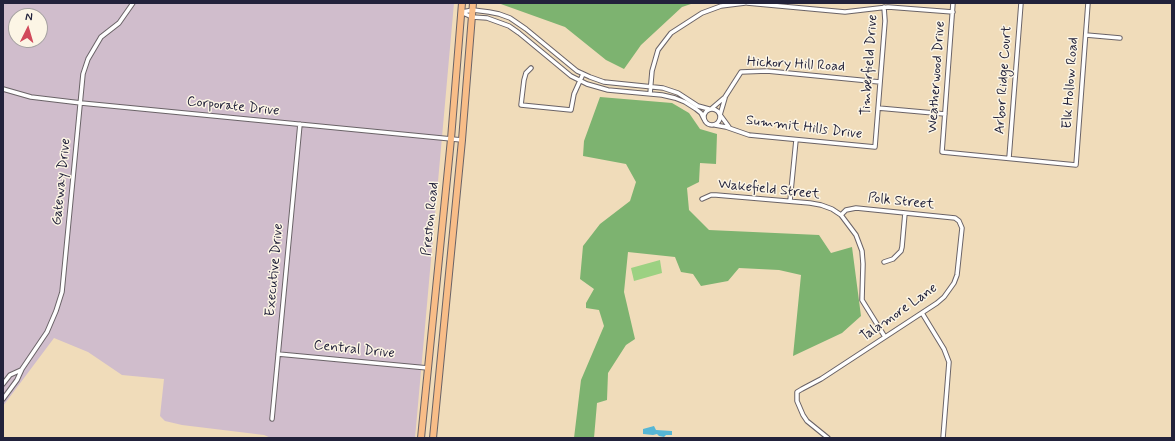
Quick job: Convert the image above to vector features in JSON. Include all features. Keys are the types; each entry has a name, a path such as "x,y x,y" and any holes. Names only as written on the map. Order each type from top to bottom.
{"main road":[{"name":"Preston Road","path":"421,438 451,139 462,3"},
{"name":"Preston Road","path":"433,438 473,10"},
{"path":"436,289 447,290"},
{"path":"428,368 433,370 439,376"}],"street":[{"name":"Gateway Drive","path":"3,399 17,380 22,369 47,332 62,292 83,74 88,59 102,37 119,23 133,3"},
{"path":"650,94 652,71 658,50 671,33 702,13 721,6 746,3 844,12 884,7 953,12"},
{"name":"Weatherwood Drive","path":"953,3 942,152 1009,158"},
{"name":"Arbor Ridge Court","path":"1009,158 1021,3"},
{"name":"Elk Hollow Road","path":"1009,158 1076,165 1088,3"},
{"name":"Timberfield Drive","path":"875,147 885,19 884,7"},
{"path":"462,12 473,10 487,18 508,26 519,33 579,81 608,90 668,96 685,102 698,110 708,124 715,125 719,122 720,115 717,110 698,106 668,89 604,82 583,74 573,68 515,21 499,14 473,10 462,12"},
{"path":"1086,35 1120,38"},
{"path":"531,68 526,73 524,80 521,105 571,110 574,94 583,74"},
{"name":"Hickory Hill Road","path":"720,115 725,97 741,72 767,71 880,82"},
{"name":"Corporate Drive","path":"3,88 31,97 81,103 462,140"},
{"name":"Hickory Hill Road","path":"710,109 725,97"},
{"path":"878,108 945,114"},
{"path":"704,119 705,113 710,109"},
{"name":"Summit Hills Drive","path":"720,115 730,128"},
{"name":"Executive Drive","path":"272,419 300,124"},
{"name":"Summit Hills Drive","path":"715,125 730,128 749,135 875,147"},
{"path":"790,201 796,140"},
{"name":"Wakefield Street","path":"702,198 716,195 790,201 821,205 832,209 841,215 856,235 862,251 862,300 884,337"},
{"name":"Polk Street","path":"841,215 846,210 856,208 956,218 959,221"},
{"path":"884,262 893,259 901,251 905,213"},
{"name":"Talamore Lane","path":"828,438 807,421 803,415 796,398 798,391 821,379 944,297 954,283 959,267 962,228 959,221"},
{"path":"922,313 944,349 949,362 943,438"},
{"name":"Central Drive","path":"278,354 428,368"},
{"name":"Gateway Drive","path":"3,384 10,375 22,369"}],"shaded area":[{"path":"3,3 454,3 415,438 271,438 264,435 182,425 165,421 160,416 164,379 122,375 88,352 54,338 3,406"}],"green space":[{"path":"498,3 694,3 682,7 641,45 624,69 606,60 565,27"},
{"path":"600,97 672,103 689,113 700,129 717,134 716,164 700,163 699,182 687,188 689,210 709,230 819,235 831,253 852,247 861,316 842,333 793,356 801,275 779,270 739,268 728,281 701,286 693,274 681,272 675,257 628,252 624,292 635,339 626,345 608,373 607,400 597,403 594,438 574,438 581,380 604,326 599,310 586,308 586,303 594,289 580,279 583,246 600,224 630,201 636,182 626,164 583,156 584,141"},
{"path":"660,260 662,273 634,281 631,268"}],"water":[{"path":"654,426 656,430 672,431 672,435 666,435 664,437 657,434 643,434 643,429"}]}
